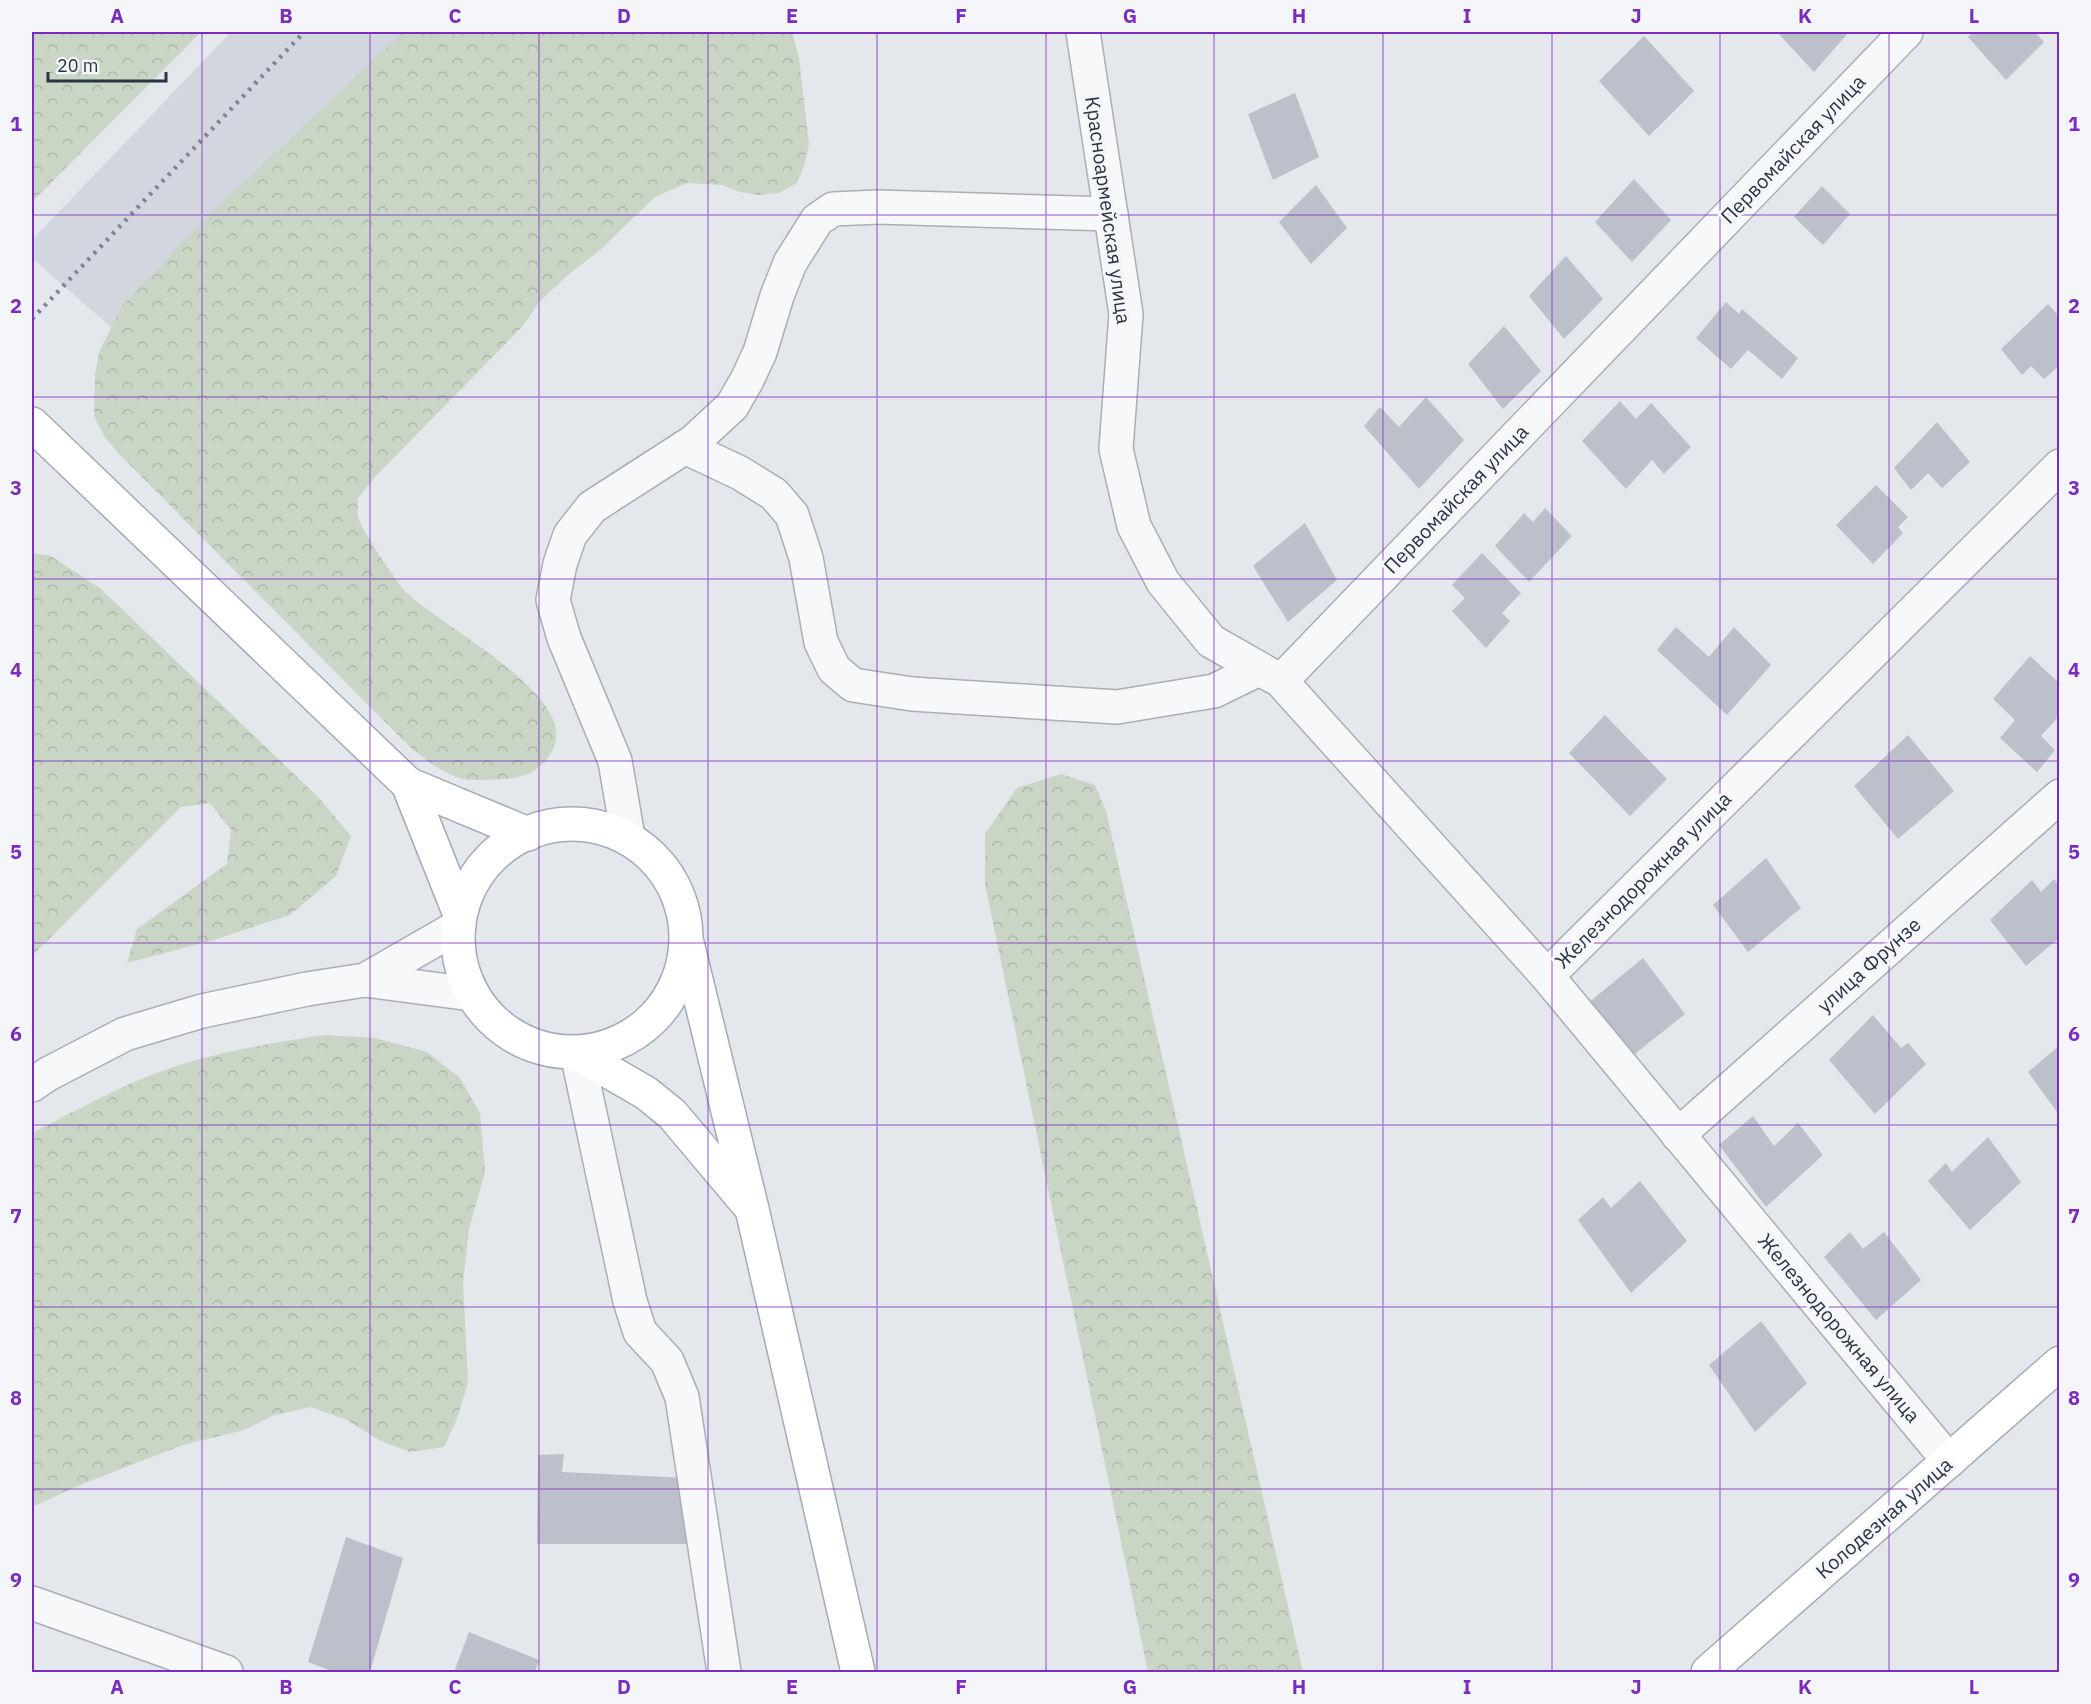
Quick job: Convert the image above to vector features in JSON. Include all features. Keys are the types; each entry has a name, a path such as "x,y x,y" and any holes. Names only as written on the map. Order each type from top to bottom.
{"main road":[{"path":"32,424 408,784 528,834"},
{"path":"408,784 459,919"},
{"path":"687,943 677,984 653,1020 618,1043 577,1053 535,1047 498,1026 471,994 457,954 459,919 477,873 507,843 546,826 588,824 628,837 661,864 681,901 687,943 752,1209 858,1672"},
{"path":"577,1053 646,1093 672,1114 752,1209"},
{"name":"Колодезная улица","path":"1708,1672 2060,1363"}],"street":[{"name":"Красноармейская улица","path":"1083,32 1126,314 1116,449 1134,526 1163,582 1211,641 1270,675"},
{"name":"Первомайская улица","path":"1270,675 1906,32"},
{"path":"628,837 615,761 564,638 553,600 560,564 570,535 592,507 685,447 732,406 760,352 790,263 818,220 833,209 878,207 1111,214"},
{"path":"685,447 740,473 774,494 792,515 806,558 821,642 834,669 852,685 912,694 1117,707 1214,691 1270,675 1547,976"},
{"name":"Железнодорожная улица","path":"1949,1461 1547,976 2060,466"},
{"name":"улица Фрунзе","path":"1678,1135 2060,796"},
{"path":"365,980 459,919"},
{"path":"32,1085 48,1074 124,1034 202,1011 308,989 365,980 471,994"},
{"path":"577,1053 630,1301 640,1332 667,1361 682,1397 724,1672"},
{"path":"32,1603 226,1672"}],"shaded area":[{"path":"231,32 421,32 112,328 32,258 32,240"}],"green space":[{"path":"32,32 201,32 32,202"},
{"path":"403,32 792,32 799,58 809,144 797,183 779,193 759,195 740,192 722,185 687,183 655,197 600,250 540,301 521,328 375,477 358,498 358,515 361,526 404,590 501,663 527,685 547,708 556,730 552,751 545,761 528,774 509,779 467,780 458,778 434,765 412,749 119,454 104,436 94,416 95,375 99,352 122,306 207,217"},
{"path":"32,553 51,556 101,589 319,798 351,836 336,876 290,915 214,940 127,963 137,929 227,864 231,830 210,803 181,807 32,956"},
{"path":"1061,774 1095,785 1106,811 1303,1672 1148,1672 985,884 985,834 1017,788"},
{"path":"324,1035 375,1038 427,1052 460,1078 480,1113 485,1172 469,1229 463,1283 468,1383 457,1419 444,1447 410,1452 381,1441 345,1419 310,1407 272,1416 244,1430 183,1445 87,1482 32,1507 32,1133 106,1095 163,1071 235,1051"}],"building":[{"path":"1777,32 1849,32 1814,72"},
{"path":"1973,32 2035,32 2044,42 2006,80 1968,37"},
{"path":"1644,36 1694,91 1649,136 1599,81"},
{"path":"1295,93 1319,157 1273,180 1248,114"},
{"path":"1634,179 1671,220 1632,262 1595,222"},
{"path":"1316,185 1347,228 1311,264 1279,222"},
{"path":"1822,186 1850,214 1823,245 1794,217"},
{"path":"1566,256 1603,299 1564,339 1529,296"},
{"path":"1726,302 1739,314 1742,309 1798,358 1782,379 1748,350 1731,369 1696,338"},
{"path":"2048,304 2060,317 2060,365 2044,379 2031,366 2022,375 2001,349"},
{"path":"1504,326 1541,371 1503,409 1468,364"},
{"path":"1426,397 1464,440 1419,489 1364,426 1380,407 1399,427"},
{"path":"1620,401 1636,419 1651,403 1691,447 1664,474 1652,460 1626,489 1582,441"},
{"path":"1937,422 1970,462 1942,488 1928,473 1911,490 1894,468"},
{"path":"1876,485 1908,517 1898,527 1903,533 1873,564 1836,525"},
{"path":"1545,508 1572,536 1529,582 1495,546 1524,513 1533,522"},
{"path":"1305,523 1337,580 1288,622 1253,566"},
{"path":"1482,553 1521,593 1502,613 1510,621 1486,648 1452,611 1465,598 1452,585"},
{"path":"1676,627 1709,657 1734,627 1771,665 1727,715 1657,650"},
{"path":"2030,656 2060,684 2060,715 2041,736 2055,750 2037,772 2000,738 2015,720 1993,699"},
{"path":"1605,715 1667,779 1630,816 1569,753"},
{"path":"1908,735 1954,791 1898,839 1854,786"},
{"path":"1766,858 1801,908 1748,952 1713,905"},
{"path":"2054,879 2060,886 2060,941 2058,939 2026,966 1990,920 2032,880 2041,892"},
{"path":"1643,958 1685,1014 1631,1057 1587,1004"},
{"path":"1873,1015 1901,1048 1908,1043 1926,1064 1875,1114 1829,1060"},
{"path":"2060,1045 2060,1116 2028,1072"},
{"path":"1753,1116 1774,1146 1798,1123 1823,1155 1766,1207 1719,1145"},
{"path":"1988,1137 2021,1182 1970,1230 1928,1181 1946,1163 1952,1172"},
{"path":"1640,1181 1687,1241 1631,1293 1578,1220 1603,1197 1611,1208"},
{"path":"1850,1232 1863,1249 1884,1232 1921,1280 1876,1320 1824,1257"},
{"path":"1761,1321 1807,1383 1755,1432 1709,1365"},
{"path":"564,1454 562,1472 686,1478 688,1544 537,1544 538,1455"},
{"path":"346,1537 403,1558 370,1672 334,1672 308,1662"},
{"path":"469,1632 539,1660 535,1672 454,1672"}],"railway":[{"path":"32,319 304,32"}]}
